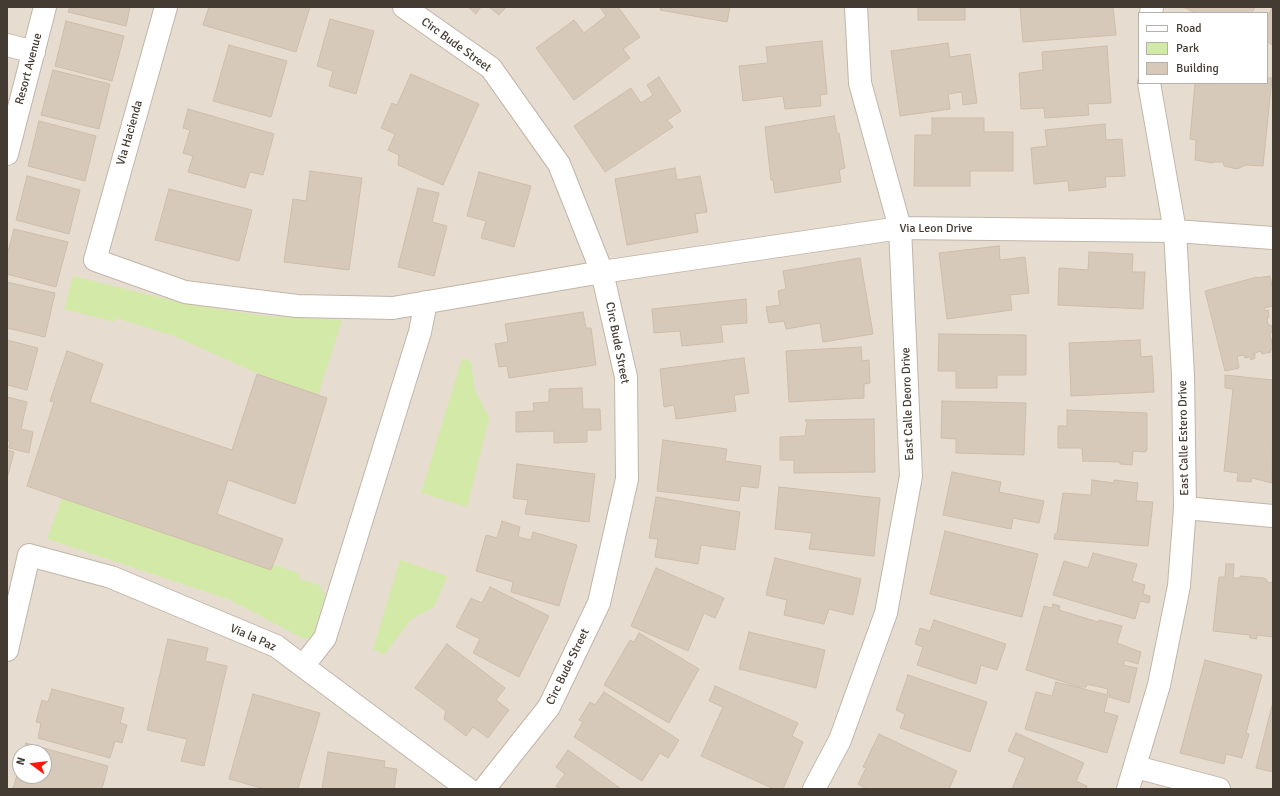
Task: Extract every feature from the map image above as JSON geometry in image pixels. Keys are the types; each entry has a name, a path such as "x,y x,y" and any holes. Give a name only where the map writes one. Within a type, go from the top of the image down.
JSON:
{"street":[{"name":"Resort Avenue","path":"7,154 45,7"},
{"name":"Via Hacienda","path":"95,260 166,7"},
{"name":"Circ Bude Street","path":"404,7 491,68 559,164 602,272 626,377 627,479 599,603 549,706 484,789"},
{"name":"East Calle Deoro Drive","path":"814,789 840,740 886,613 910,476 900,228 860,83 856,7"},
{"path":"7,46 34,52"},
{"name":"East Calle Estero Drive","path":"1128,789 1136,767 1159,685 1179,586 1185,508 1183,375 1175,231 1149,84"},
{"name":"Via Leon Drive","path":"95,260 185,292 297,306 393,308 602,272 900,228 1175,231 1273,238"},
{"path":"303,666 325,638 420,332 426,302"},
{"path":"1185,508 1273,516"},
{"name":"Via la Paz","path":"7,650 29,555 111,577 276,646 468,789"},
{"path":"1136,767 1219,789"}],"shaded area":[{"path":"7,7 1273,7 1273,789 7,789"}],"green space":[{"path":"73,276 186,304 264,316 342,320 318,395 254,372 174,336 116,318 114,322 64,309"},
{"path":"462,358 471,362 475,391 489,418 467,507 421,493"},
{"path":"62,498 271,570 273,564 300,574 299,579 319,585 325,595 313,636 304,639 230,600 47,539"},
{"path":"400,560 447,576 434,607 411,619 384,655 373,649"}],"building":[{"path":"70,7 130,7 126,26 68,12"},
{"path":"209,7 310,7 296,52 203,25"},
{"path":"468,7 481,7 476,14"},
{"path":"489,7 506,7 499,15"},
{"path":"600,7 618,7 640,37 623,49 630,58 574,100 536,48 574,20 584,33 606,16"},
{"path":"661,7 730,7 727,22 660,10"},
{"path":"918,7 965,7 965,20 918,20"},
{"path":"1020,7 1113,7 1116,35 1023,42"},
{"path":"1183,7 1255,7 1252,12 1194,12"},
{"path":"1273,7 1273,45 1268,42 1268,16"},
{"path":"330,19 374,31 356,94 329,86 333,71 317,66"},
{"path":"66,21 124,36 112,81 55,66"},
{"path":"822,41 827,94 820,95 821,106 785,109 783,96 743,101 739,66 768,63 766,47"},
{"path":"948,43 950,57 970,54 977,103 963,105 962,92 948,94 950,109 900,116 891,51"},
{"path":"229,45 287,61 271,117 213,101"},
{"path":"1107,46 1111,103 1088,104 1089,115 1045,118 1044,108 1021,109 1019,73 1043,70 1042,52"},
{"path":"53,70 110,84 99,129 41,115"},
{"path":"411,74 479,104 443,185 398,165 399,155 388,150 395,134 381,128 392,103 397,105"},
{"path":"659,77 681,111 667,120 673,127 605,172 574,126 631,88 641,103 653,95 647,85"},
{"path":"1268,78 1272,78 1263,166 1246,165 1237,169 1224,166 1223,162 1213,163 1195,160 1196,140 1190,139 1195,84 1268,84"},
{"path":"188,109 274,134 263,175 250,172 245,188 188,172 193,156 183,153 190,130 183,128"},
{"path":"834,116 837,133 839,133 845,168 839,170 841,182 775,193 773,180 771,180 765,127"},
{"path":"932,118 984,118 984,132 1013,132 1013,171 970,171 970,186 914,186 915,135 932,135"},
{"path":"39,121 96,136 85,181 28,166"},
{"path":"1105,124 1106,140 1122,139 1125,176 1105,177 1106,187 1069,191 1068,181 1034,184 1031,148 1047,146 1045,130"},
{"path":"675,168 677,180 700,176 707,212 695,214 698,232 627,245 615,179"},
{"path":"310,171 362,178 349,270 284,262 293,199 306,201"},
{"path":"479,172 531,186 514,247 481,238 486,221 467,216"},
{"path":"27,176 80,190 69,234 16,220"},
{"path":"418,188 439,193 432,222 447,226 434,276 398,267"},
{"path":"169,189 252,210 239,261 155,240"},
{"path":"14,229 68,242 56,287 7,274 7,256"},
{"path":"999,246 1000,260 1025,257 1029,293 1010,295 1012,310 947,319 939,253"},
{"path":"1089,252 1133,254 1132,272 1145,272 1143,309 1058,305 1059,268 1088,270"},
{"path":"860,258 873,334 823,342 820,323 786,329 784,321 769,323 766,307 780,305 778,291 786,289 783,271"},
{"path":"1270,276 1273,290 1273,306 1264,308 1265,311 1268,310 1268,325 1271,325 1273,331 1270,334 1273,349 1270,350 1271,352 1262,354 1261,351 1252,354 1255,354 1255,358 1251,360 1250,357 1245,358 1244,355 1237,356 1239,368 1225,371 1205,291 1257,277"},
{"path":"7,282 55,293 45,337 7,328"},
{"path":"746,299 747,323 721,325 723,342 682,346 680,331 654,333 652,309"},
{"path":"583,312 586,328 591,328 596,365 509,378 507,366 499,367 495,344 508,342 505,324"},
{"path":"939,334 1026,335 1026,375 997,375 997,388 956,388 956,371 938,371"},
{"path":"7,340 38,348 27,390 7,385"},
{"path":"1140,340 1141,357 1152,356 1154,392 1071,396 1069,343"},
{"path":"861,347 862,361 869,360 870,383 864,384 864,398 789,402 786,351"},
{"path":"67,351 103,364 90,402 232,450 257,374 327,398 295,504 228,480 217,514 283,539 271,570 27,486 54,402 50,401"},
{"path":"744,358 749,393 734,395 736,411 676,419 674,405 664,407 660,369"},
{"path":"1225,375 1273,380 1272,483 1252,478 1251,482 1237,481 1238,473 1224,471 1233,389 1225,388"},
{"path":"582,388 583,409 600,409 601,430 587,430 587,442 554,443 554,431 516,432 516,412 534,411 533,403 549,402 549,389"},
{"path":"7,397 27,402 21,429 33,432 29,453 9,448 10,441 7,441"},
{"path":"942,401 1026,403 1024,455 956,453 956,439 941,438"},
{"path":"1067,410 1147,413 1147,450 1145,452 1133,451 1132,465 1120,464 1120,462 1083,462 1082,448 1058,448 1058,426 1067,426"},
{"path":"874,419 875,472 794,473 794,460 780,460 780,437 805,436 807,423 805,420"},
{"path":"663,440 727,449 725,461 761,466 758,488 741,486 739,501 657,491"},
{"path":"7,450 14,452 7,479"},
{"path":"517,464 595,474 589,522 525,514 528,500 513,498"},
{"path":"952,472 1001,482 999,492 1044,501 1039,523 1013,518 1011,529 943,515"},
{"path":"1092,480 1114,483 1114,480 1138,483 1136,501 1153,502 1148,546 1054,539 1055,534 1057,533 1063,493 1091,495"},
{"path":"779,487 880,498 874,556 809,549 812,533 775,529"},
{"path":"656,497 740,512 735,550 701,545 698,564 655,557 658,539 649,538"},
{"path":"502,521 520,527 518,537 531,540 533,532 577,545 559,606 511,592 513,582 476,571 486,535 497,538"},
{"path":"945,531 1038,554 1022,617 930,594"},
{"path":"1093,553 1137,564 1132,581 1145,585 1143,594 1150,596 1149,603 1140,601 1135,619 1053,595 1064,561 1088,568"},
{"path":"775,558 861,579 853,615 829,609 824,624 784,615 787,600 766,595"},
{"path":"1226,564 1234,564 1233,578 1240,578 1240,576 1264,578 1267,582 1273,583 1273,637 1257,635 1257,639 1250,638 1250,635 1213,631 1219,577 1225,577"},
{"path":"656,568 724,598 715,618 704,613 688,651 631,626"},
{"path":"490,587 549,616 519,677 473,653 480,639 456,627 471,598 482,603"},
{"path":"1053,604 1060,606 1059,610 1098,622 1099,620 1122,626 1117,643 1141,652 1138,664 1125,660 1123,665 1137,668 1129,703 1109,697 1110,694 1107,693 1108,689 1087,684 1086,687 1080,687 1026,670 1044,606 1052,608"},
{"path":"934,620 1006,644 997,670 981,665 976,684 917,665 923,647 915,644 920,628 930,631"},
{"path":"749,632 825,650 816,688 739,669"},
{"path":"639,633 699,669 669,723 604,685 630,640 634,642"},
{"path":"168,639 208,648 205,661 227,666 204,766 181,761 187,739 147,730"},
{"path":"447,644 505,688 496,700 509,710 488,738 473,727 466,736 444,719 446,711 415,688"},
{"path":"1205,660 1262,675 1246,733 1249,734 1242,758 1226,754 1224,764 1180,753"},
{"path":"908,675 987,702 970,752 900,728 905,714 896,710"},
{"path":"1056,682 1108,695 1104,712 1118,716 1107,753 1025,729 1036,692 1052,696"},
{"path":"715,686 798,723 792,736 803,742 783,789 774,789 701,756 723,707 709,701"},
{"path":"52,689 124,708 120,723 127,725 122,743 115,741 110,758 38,738 41,723 36,722 42,700 48,702"},
{"path":"604,692 679,740 668,758 660,753 642,781 574,737 583,722 579,720 590,702 595,705"},
{"path":"253,694 320,713 298,789 265,789 229,779"},
{"path":"1273,702 1273,772 1256,768"},
{"path":"1016,733 1084,763 1076,781 1087,786 1086,789 1012,789 1025,758 1008,751"},
{"path":"879,734 957,771 949,789 867,789 858,784 866,768 863,767"},
{"path":"52,750 108,766 102,789 13,789 14,784 52,784"},
{"path":"568,750 621,789 559,789 556,786 565,774 556,767"},
{"path":"328,752 385,761 384,767 397,769 394,789 322,789"}]}
